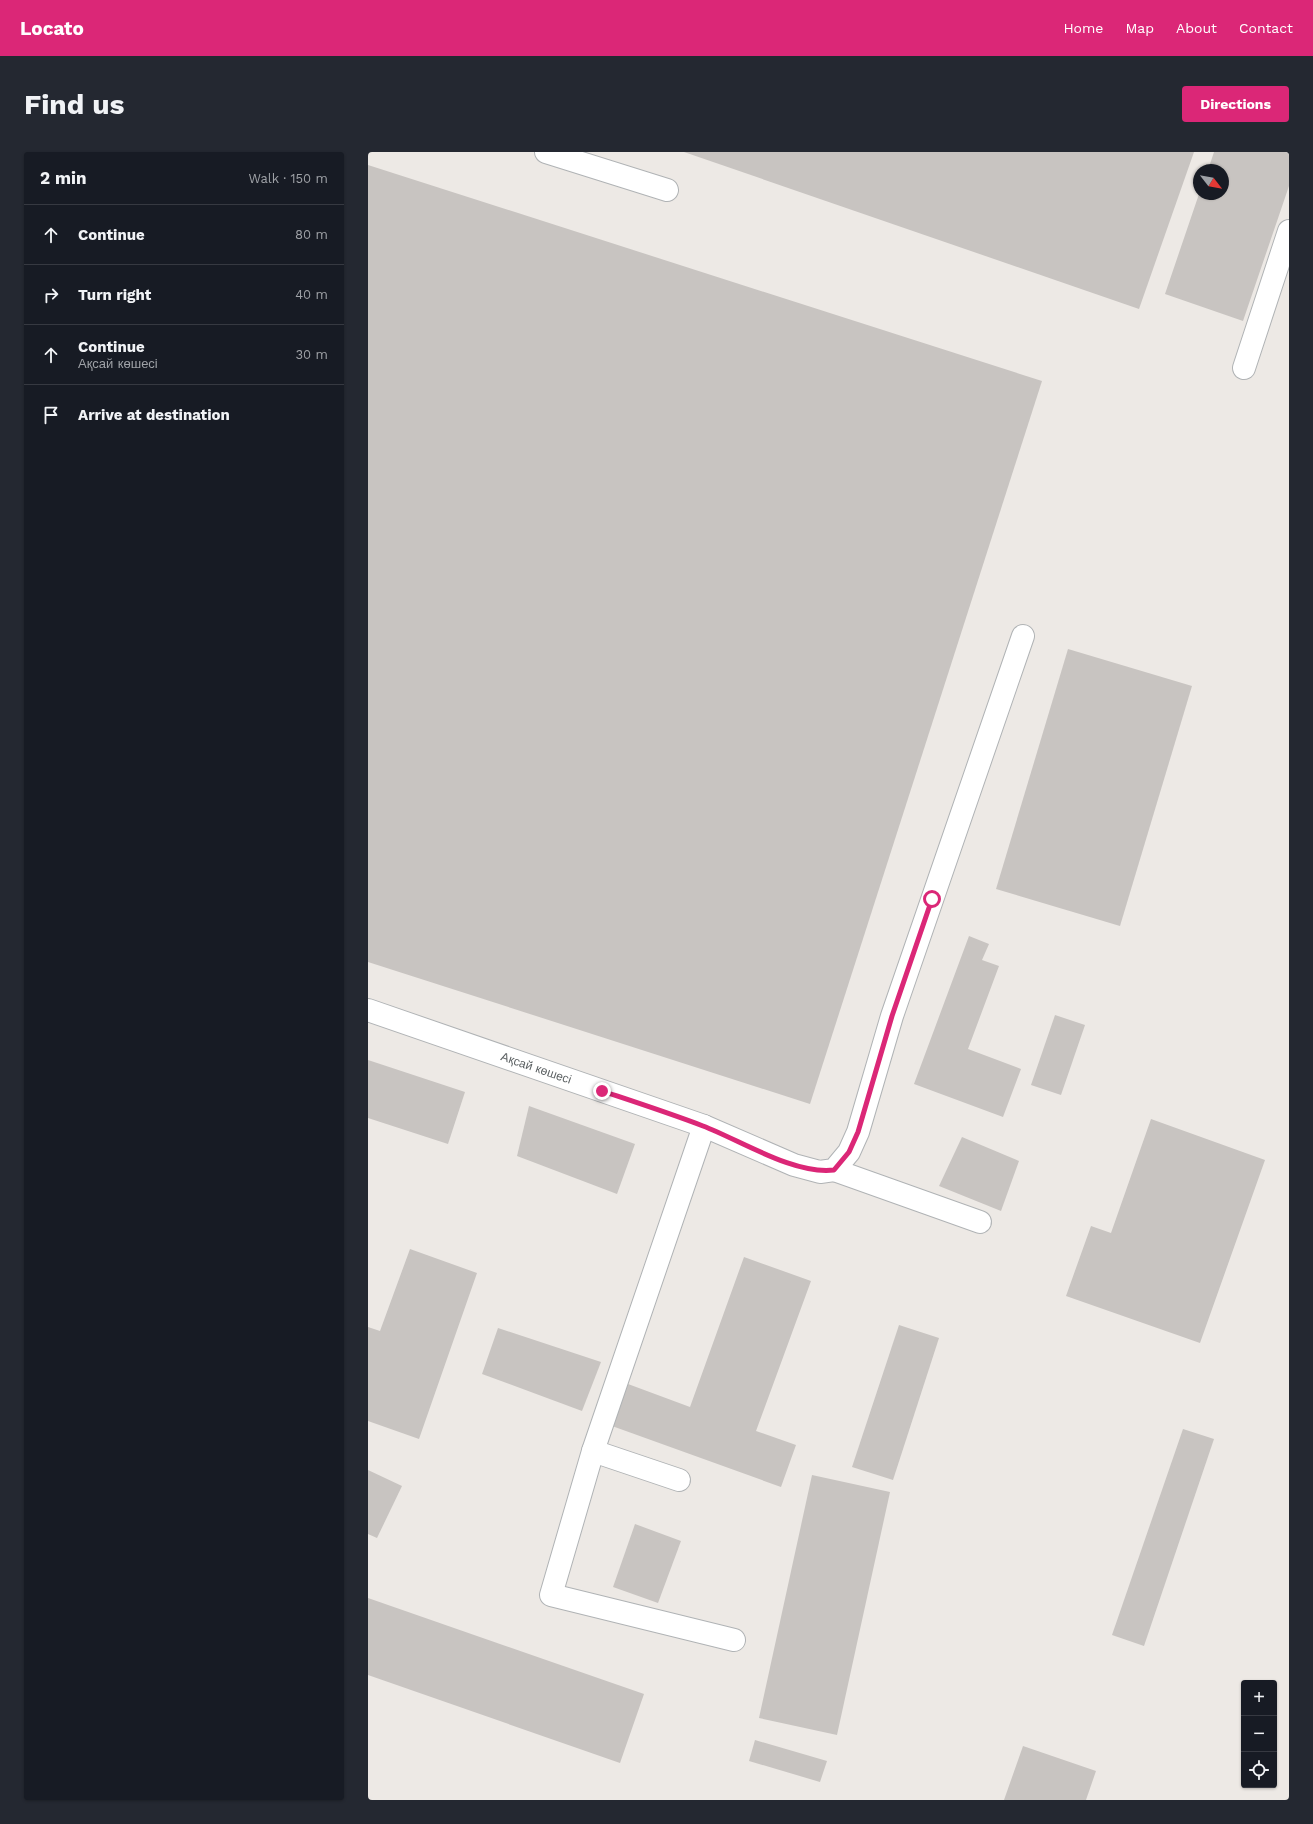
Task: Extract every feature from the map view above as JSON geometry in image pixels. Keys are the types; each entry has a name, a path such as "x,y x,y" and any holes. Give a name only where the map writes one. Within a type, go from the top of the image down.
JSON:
{"lane":[{"path":"546,152 667,190"},
{"path":"1244,368 1289,231"},
{"path":"980,1222 834,1170 849,1152 858,1132 892,1016 1023,636"},
{"name":"Ақсай көшесі","path":"368,1010 704,1126 794,1165 820,1172 834,1170"},
{"path":"704,1126 593,1451 551,1595 734,1640"},
{"path":"593,1451 679,1480"}],"building":[{"path":"684,152 1194,152 1139,309"},
{"path":"1214,152 1289,152 1289,186 1243,321 1165,294 1197,200 1229,200 1229,164 1210,164"},
{"path":"368,165 1042,381 810,1104 368,962"},
{"path":"1068,649 1192,686 1120,926 996,889"},
{"path":"969,936 989,944 982,960 999,966 968,1049 1021,1069 1003,1117 914,1084"},
{"path":"1055,1015 1085,1025 1061,1095 1031,1085"},
{"path":"368,1060 465,1092 448,1144 368,1118"},
{"path":"529,1106 635,1144 617,1194 517,1156"},
{"path":"1151,1119 1265,1160 1200,1343 1066,1296 1091,1226 1111,1233"},
{"path":"962,1137 1019,1161 1001,1211 939,1186"},
{"path":"410,1249 477,1273 419,1439 368,1421 368,1327 380,1331"},
{"path":"744,1257 811,1281 756,1431 796,1445 781,1487 612,1426 628,1384 690,1407"},
{"path":"899,1325 939,1338 893,1480 852,1467"},
{"path":"498,1328 601,1362 582,1411 482,1374"},
{"path":"1183,1429 1214,1439 1144,1646 1112,1635"},
{"path":"368,1470 402,1486 377,1538 368,1534"},
{"path":"812,1475 890,1492 837,1735 759,1718"},
{"path":"635,1524 681,1541 658,1603 613,1587"},
{"path":"368,1598 644,1694 620,1763 368,1675"},
{"path":"755,1740 827,1761 820,1782 749,1761"},
{"path":"1023,1746 1096,1771 1086,1800 1004,1800"}],"route":[{"path":"602,1091 704,1126 794,1165 820,1172 834,1170 849,1152 858,1132 892,1016 932,899"}]}
